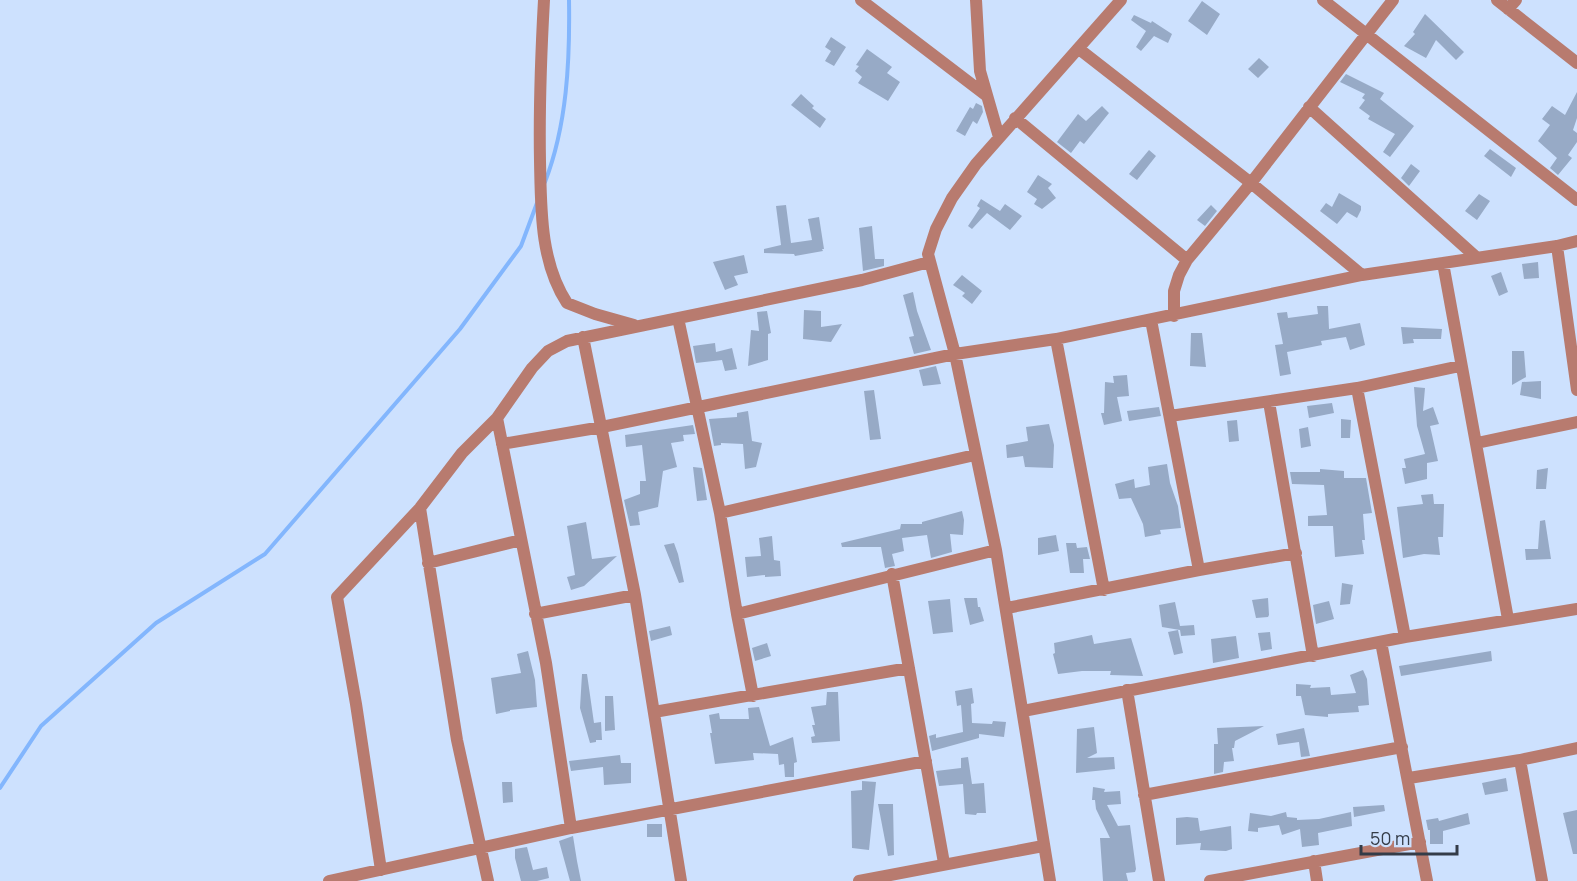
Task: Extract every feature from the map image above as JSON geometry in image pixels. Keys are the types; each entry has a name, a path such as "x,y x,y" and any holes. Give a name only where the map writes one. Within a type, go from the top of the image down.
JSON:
{"street":[{"path":"544,0 539,86 540,203 544,243 567,303 635,326"},
{"path":"861,0 987,96"},
{"path":"976,0 980,71 999,137"},
{"path":"1050,881 996,550 955,354 929,262 929,246 952,198 975,164 1121,0"},
{"path":"1323,0 1577,200"},
{"path":"1174,316 1174,291 1187,260 1251,183 1393,0"},
{"path":"1497,0 1512,5 1577,63"},
{"path":"1079,49 1251,183 1362,275"},
{"path":"1309,107 1476,257"},
{"path":"1015,118 1187,260"},
{"path":"502,444 602,427 955,354 1056,339 1174,316 1362,275 1557,246 1577,241"},
{"path":"1557,246 1577,390"},
{"path":"381,870 337,597 420,508 462,453 497,418 532,368 548,351 567,341 862,280 929,262"},
{"path":"1443,263 1508,619"},
{"path":"678,318 720,513 736,614 753,696"},
{"path":"1151,320 1200,570"},
{"path":"582,337 635,595 681,881"},
{"path":"1056,339 1104,590"},
{"path":"1170,416 1357,388 1460,366"},
{"path":"1357,388 1405,637"},
{"path":"1269,402 1313,656"},
{"path":"497,418 546,663 571,828"},
{"path":"1477,443 1577,422"},
{"path":"720,513 975,455"},
{"path":"420,508 457,740 488,881"},
{"path":"428,563 521,540"},
{"path":"736,614 996,550"},
{"path":"1007,608 1296,553"},
{"path":"892,574 944,863"},
{"path":"535,614 635,595"},
{"path":"1023,711 1405,637 1577,609"},
{"path":"1381,642 1427,881"},
{"path":"654,712 909,668"},
{"path":"1127,690 1159,881"},
{"path":"1144,795 1402,747"},
{"path":"1409,778 1577,748"},
{"path":"1520,760 1542,881"},
{"path":"329,881 571,828 926,761"},
{"path":"1209,881 1420,842"},
{"path":"859,881 1043,846"},
{"path":"1314,861 1317,881"}],"building":[{"path":"1202,1 1220,14 1207,35 1188,21"},
{"path":"1425,14 1464,52 1456,60 1436,40 1426,58 1404,46 1415,34 1413,32"},
{"path":"1134,15 1151,23 1152,21 1172,34 1168,43 1154,36 1141,51 1136,47 1146,31 1131,20"},
{"path":"831,37 846,47 834,66 825,61 831,51 825,47"},
{"path":"867,49 892,67 887,73 900,82 888,101 858,83 862,77 855,71 859,66 856,65"},
{"path":"1259,58 1269,67 1258,78 1248,69"},
{"path":"1346,74 1384,93 1380,99 1414,126 1390,157 1383,152 1395,134 1368,119 1370,116 1359,108 1365,100 1362,98 1365,94 1340,82"},
{"path":"1577,92 1577,118 1573,130 1577,133 1577,142 1568,155 1572,158 1558,175 1550,168 1557,158 1538,141 1550,125 1542,119 1552,106 1565,115"},
{"path":"801,94 814,106 812,108 826,119 820,128 791,105"},
{"path":"976,103 982,106 983,112 977,124 973,121 965,136 956,131 970,107 973,109"},
{"path":"1102,106 1109,113 1084,144 1080,141 1071,153 1057,142 1078,114 1086,121"},
{"path":"1490,149 1516,168 1511,177 1484,156"},
{"path":"1149,150 1156,156 1137,180 1129,174"},
{"path":"1411,164 1420,171 1409,186 1401,178"},
{"path":"1038,175 1052,184 1048,188 1056,198 1042,209 1034,204 1037,199 1027,192"},
{"path":"1339,193 1361,206 1361,210 1357,218 1347,212 1337,224 1320,211 1326,203 1332,207"},
{"path":"1479,194 1490,201 1477,220 1465,211"},
{"path":"981,199 1000,211 1005,204 1022,216 1010,230 987,213 972,229 968,226 980,208 977,206"},
{"path":"786,205 791,243 812,240 808,219 819,217 823,251 795,256 794,254 764,253 764,249 781,245 776,206"},
{"path":"1211,205 1217,211 1205,226 1197,220"},
{"path":"872,226 875,259 884,259 884,266 863,271 859,228"},
{"path":"744,255 748,273 734,276 738,285 725,290 713,262"},
{"path":"1538,262 1539,278 1524,279 1522,264"},
{"path":"1501,272 1508,292 1499,296 1491,276"},
{"path":"962,275 982,291 972,304 962,296 965,293 953,285"},
{"path":"913,292 917,311 931,350 914,354 909,337 914,336 903,295"},
{"path":"1317,306 1328,306 1329,329 1360,323 1365,345 1350,350 1346,337 1321,341 1322,345 1287,352 1291,374 1280,376 1275,345 1283,344 1277,313 1287,312 1288,318 1318,314"},
{"path":"804,310 821,311 821,327 842,324 831,342 803,339"},
{"path":"767,311 771,333 768,334 768,360 748,366 751,330 759,331 757,312"},
{"path":"1401,327 1442,329 1441,339 1413,339 1414,343 1403,344"},
{"path":"1191,333 1202,333 1206,367 1190,366"},
{"path":"715,343 716,352 732,348 737,369 725,371 722,360 696,363 693,346"},
{"path":"1512,351 1524,351 1526,377 1512,385"},
{"path":"936,366 941,384 923,386 919,370"},
{"path":"1127,375 1129,396 1117,397 1122,421 1104,425 1101,413 1104,413 1105,382 1114,383 1113,376"},
{"path":"1541,381 1541,399 1520,395 1522,382"},
{"path":"1414,387 1425,388 1423,411 1433,407 1439,424 1430,426 1438,461 1427,463 1427,479 1405,484 1402,468 1406,468 1404,459 1425,454 1417,426"},
{"path":"874,390 881,439 870,440 864,391"},
{"path":"1332,403 1334,413 1309,418 1307,406"},
{"path":"1159,407 1161,416 1129,421 1127,411"},
{"path":"748,411 752,441 762,443 756,467 745,469 743,444 721,443 721,445 714,446 709,419 737,417 737,413"},
{"path":"1341,419 1351,420 1350,438 1341,438"},
{"path":"1237,420 1239,441 1229,442 1227,421"},
{"path":"1049,424 1054,445 1053,468 1025,467 1023,456 1007,458 1006,445 1028,441 1026,427"},
{"path":"693,425 695,434 683,435 684,441 671,443 677,467 663,471 658,507 638,512 640,525 630,526 624,500 640,494 640,481 646,481 642,445 626,447 625,435"},
{"path":"1308,427 1311,446 1301,448 1299,429"},
{"path":"1167,464 1181,528 1160,530 1161,534 1145,537 1143,524 1131,498 1119,499 1115,484 1134,479 1135,488 1150,485 1148,467"},
{"path":"693,467 702,468 707,500 697,501"},
{"path":"1548,468 1546,489 1536,489 1537,470"},
{"path":"1320,469 1344,471 1344,478 1366,478 1372,513 1363,514 1364,554 1335,557 1333,526 1308,526 1308,516 1327,515 1324,485 1292,484 1290,472 1320,472"},
{"path":"1433,494 1434,504 1444,504 1443,537 1438,537 1440,555 1424,554 1403,558 1397,507 1423,504 1421,495"},
{"path":"962,511 963,535 950,534 952,552 931,558 927,535 902,538 904,551 892,554 895,566 885,568 881,547 842,547 841,543 900,529 901,524 922,524 922,522"},
{"path":"1545,520 1551,559 1526,560 1525,549 1538,549 1540,521"},
{"path":"586,522 592,559 617,556 584,586 571,590 567,577 575,575 567,526"},
{"path":"1056,535 1059,551 1038,555 1038,538"},
{"path":"772,536 774,560 780,561 781,576 747,577 745,557 761,556 759,538"},
{"path":"674,543 684,582 679,583 664,545"},
{"path":"1066,543 1076,543 1077,548 1087,547 1090,559 1083,559 1084,573 1070,573"},
{"path":"1342,583 1353,585 1350,604 1340,605"},
{"path":"964,598 977,598 984,621 970,625"},
{"path":"1268,598 1268,617 1256,618 1252,600"},
{"path":"950,599 953,632 933,634 928,601"},
{"path":"1329,601 1334,619 1316,624 1313,605"},
{"path":"1175,602 1180,626 1194,625 1195,635 1181,636 1180,630 1162,627 1159,605"},
{"path":"670,626 672,635 651,641 649,631"},
{"path":"1178,630 1183,653 1174,655 1168,632"},
{"path":"1270,632 1272,649 1261,651 1258,633"},
{"path":"1092,635 1094,644 1131,638 1143,676 1110,675 1111,671 1058,674 1053,654 1055,653 1054,643"},
{"path":"1236,636 1239,658 1213,663 1211,639"},
{"path":"767,643 771,656 755,661 752,648"},
{"path":"528,651 535,680 537,707 496,714 491,678 521,673 517,654"},
{"path":"1491,651 1492,661 1401,676 1399,666"},
{"path":"1363,670 1367,679 1369,705 1358,706 1359,712 1328,714 1328,717 1305,715 1301,696 1296,696 1296,684 1311,685 1310,688 1330,687 1331,695 1356,693 1350,675"},
{"path":"582,674 587,674 594,723 601,722 602,740 590,743 580,708"},
{"path":"972,688 974,703 971,704 972,723 1006,722 1004,737 979,734 979,738 932,751 929,736 936,734 936,738 963,732 961,705 957,706 955,691"},
{"path":"827,692 838,692 840,741 812,743 811,737 815,736 812,725 815,725 811,707 826,705"},
{"path":"605,696 613,696 615,730 605,731"},
{"path":"759,707 770,746 793,737 797,762 794,763 794,777 785,777 784,764 779,765 778,754 753,753 754,760 715,764 709,715 719,713 720,719 749,719 748,708"},
{"path":"1264,726 1235,741 1234,748 1232,748 1234,761 1224,762 1223,772 1214,774 1214,744 1218,744 1217,728"},
{"path":"1094,727 1097,753 1087,758 1114,757 1115,769 1076,773 1077,729"},
{"path":"1304,728 1310,756 1301,757 1299,742 1278,745 1276,734"},
{"path":"620,755 621,763 631,763 631,783 604,785 603,767 571,771 569,761"},
{"path":"968,757 972,784 984,783 986,813 965,814 963,784 939,786 936,771 961,768 961,758"},
{"path":"1506,778 1508,791 1485,795 1482,783"},
{"path":"862,781 876,782 869,850 852,848 851,791 862,790"},
{"path":"502,782 512,782 513,802 503,803"},
{"path":"1093,787 1105,789 1104,792 1120,791 1121,804 1107,805 1118,826 1130,825 1136,869 1135,872 1126,873 1128,881 1103,881 1100,838 1110,838 1096,809 1095,800 1092,800"},
{"path":"878,804 893,804 894,855 888,856"},
{"path":"1384,805 1385,811 1354,817 1353,807"},
{"path":"1577,810 1577,854 1573,854 1563,813"},
{"path":"1286,812 1287,817 1297,818 1297,820 1319,819 1351,812 1352,826 1318,833 1319,845 1302,847 1300,829 1282,835 1279,825 1258,828 1258,832 1248,831 1250,813 1271,816"},
{"path":"1468,813 1470,824 1443,831 1443,844 1430,844 1430,830 1428,830 1426,820 1438,818 1439,821"},
{"path":"1176,818 1198,818 1200,831 1231,826 1232,849 1226,851 1200,850 1201,843 1176,845"},
{"path":"647,824 662,824 662,837 647,837"},
{"path":"573,836 581,881 570,881 559,841"},
{"path":"527,847 533,870 547,867 549,878 521,881 515,849"}],"waterway":[{"path":"545,182 563,115 568,69 569,0"},
{"path":"0,788 41,726 156,623 265,554 460,329 521,246 537,203"}]}
